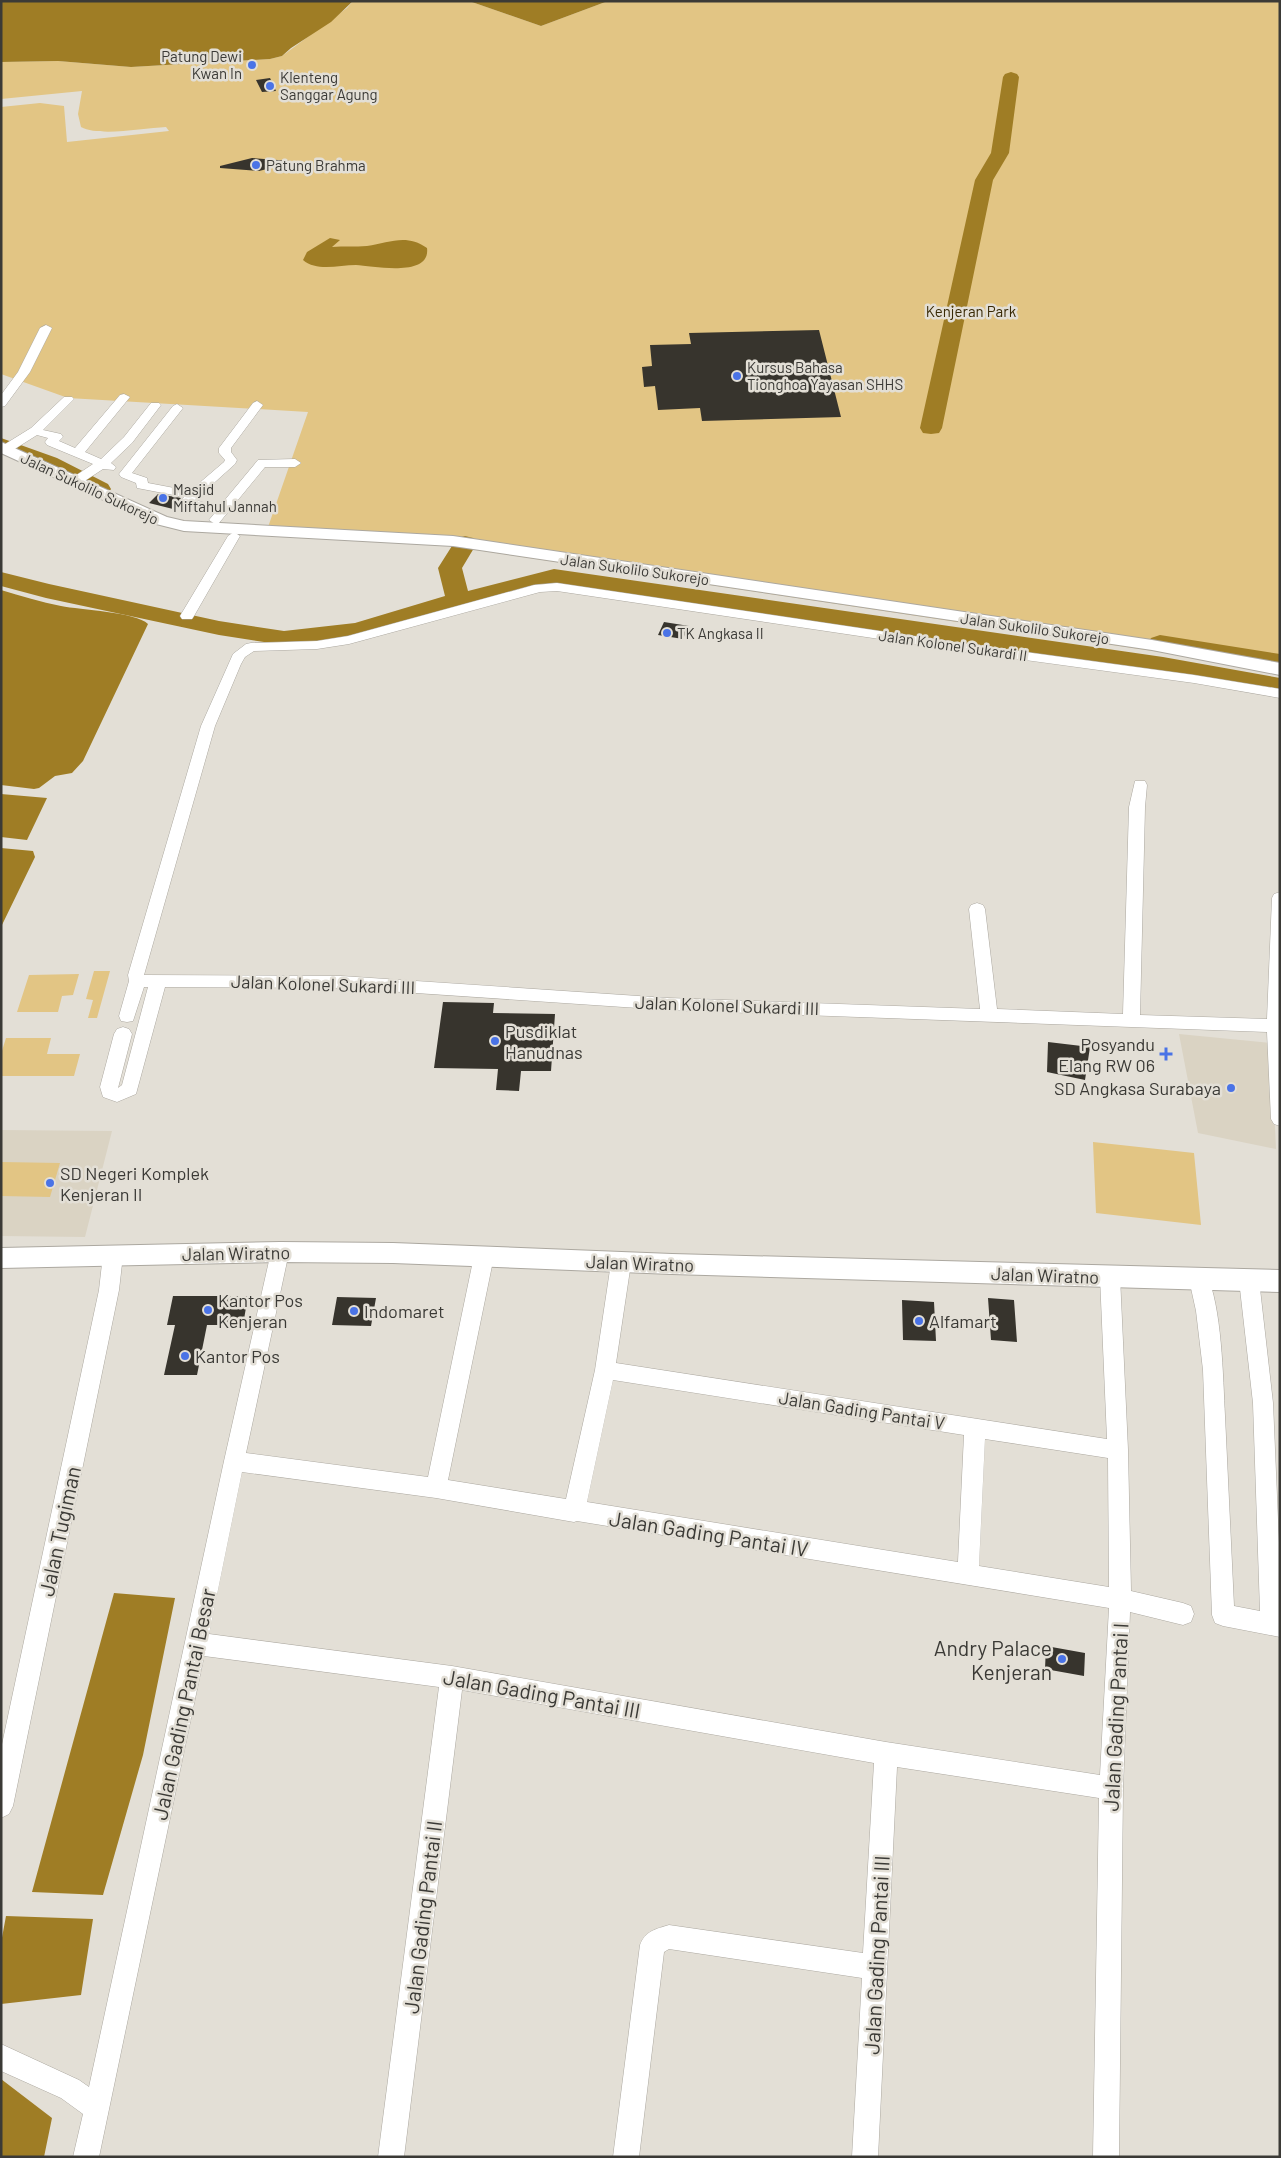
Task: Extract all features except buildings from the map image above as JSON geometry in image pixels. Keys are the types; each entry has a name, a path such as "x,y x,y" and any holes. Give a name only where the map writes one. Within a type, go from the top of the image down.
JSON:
{"main road":[{"name":"Jalan Sukolilo Sukorejo","path":"6,449 80,478 162,522 182,529 214,522 451,546 1007,630 1190,661 1279,691"},
{"name":"Jalan Sukolilo Sukorejo","path":"6,449 42,474 151,528 182,529 234,536 451,546"},
{"name":"Jalan Sukolilo Sukorejo","path":"1007,630 1152,645 1280,669"},
{"name":"Jalan Wiratno","path":"1,1258 280,1252 484,1256 621,1262 1280,1281"}],"street":[{"path":"1,404 24,372 46,328"},
{"path":"78,452 124,397"},
{"path":"6,449 36,430 68,399"},
{"path":"80,478 104,464 128,440 155,405"},
{"path":"257,406 225,448 225,453 232,460 186,502 214,522 262,463 295,463"},
{"path":"125,474 177,408"},
{"path":"36,430 57,437 51,442 78,452 143,482 142,484 193,495"},
{"path":"187,616 234,536"},
{"name":"Jalan Kolonel Sukardi II","path":"127,1016 138,967 148,938 208,726 234,664 251,647 317,644 349,640 540,588 557,587 967,648 1279,691"},
{"path":"1131,1020 1137,807 1140,785"},
{"path":"1280,898 1278,1026 1280,1119"},
{"path":"977,909 989,1015"},
{"name":"Jalan Kolonel Sukardi III","path":"136,981 341,982 668,1004 1278,1026"},
{"path":"123,1034 109,1092 116,1095 121,1095 130,1089 158,981"},
{"name":"Jalan Gading Pantai Besar","path":"86,2157 280,1252"},
{"name":"Jalan Tugiman","path":"1,1806 109,1290 113,1255"},
{"path":"436,1488 484,1256"},
{"path":"574,1512 605,1370 621,1262"},
{"name":"Jalan Gading Pantai I","path":"1106,2157 1111,1788 1120,1599 1118,1450 1110,1277"},
{"path":"1199,1279 1206,1311 1213,1370 1223,1615 1275,1625 1263,1403 1249,1280"},
{"name":"Jalan Gading Pantai V","path":"605,1370 1118,1450"},
{"path":"968,1574 975,1427"},
{"name":"Jalan Gading Pantai IV","path":"234,1461 436,1488 574,1512 1120,1599 1183,1614"},
{"name":"Jalan Gading Pantai III","path":"197,1644 452,1677 886,1754 1111,1788"},
{"name":"Jalan Gading Pantai II","path":"392,2157 452,1677"},
{"name":"Jalan Gading Pantai III","path":"865,2157 886,1754"},
{"path":"626,2157 652,1945 659,1940 669,1937 875,1967"},
{"path":"1,2057 70,2089 98,2108"}],"shaded area":[{"path":"1,1 353,1 331,22 282,56 270,59 131,67 58,61 1,62"},
{"path":"469,1 608,1 541,26"},
{"path":"330,238 340,240 332,247 367,246 397,240 412,241 427,248 426,257 420,263 411,267 399,268 356,265 321,267 309,264 303,260 307,252"},
{"path":"1,590 61,606 132,617 148,624 83,761 72,773 55,776 39,788 34,789 1,785"},
{"path":"1,794 47,798 27,840 1,837"},
{"path":"1,848 33,851 35,857 1,927"},
{"name":"SD Angkasa Surabaya","path":"1179,1034 1271,1043 1276,1149 1198,1133"},
{"name":"SD Negeri Komplek Kenjeran II","path":"1,1130 112,1131 85,1237 1,1236"},
{"path":"114,1593 175,1598 143,1755 103,1895 32,1892"},
{"path":"6,1916 93,1919 81,1995 1,2004 1,1943"},
{"path":"1,2079 52,2118 44,2157 1,2157"}],"green space":[{"name":"Kenjeran Park","path":"353,1 469,1 541,26 608,1 1280,1 1280,670 382,536 267,530 308,412 68,398 1,374 1,107 40,103 64,106 67,142 169,131 166,127 110,132 89,130 81,127 78,114 82,91 1,99 1,62 58,61 131,67 270,59 282,56 347,8"},
{"path":"94,971 110,971 97,1018 88,1018 93,1000 86,999"},
{"path":"79,974 73,995 62,996 58,1012 17,1012 29,975"},
{"path":"6,1038 51,1038 47,1054 80,1054 74,1076 1,1076 1,1054"},
{"path":"1093,1142 1194,1153 1201,1225 1096,1213"},
{"path":"1,1162 60,1163 50,1197 1,1196"}],"waterway":[{"path":"931,428 984,180 1000,153 1011,77"},
{"path":"1,444 49,463 100,489"},
{"path":"458,600 450,568 465,543"},
{"path":"1,579 46,591 219,628 284,638 357,630 443,604 554,576 1163,665 1280,686"},
{"path":"1160,643 1280,662"}],"place":[{"name":"Patung Dewi Kwan In","path":"252,65"},
{"name":"Klenteng Sanggar Agung","path":"270,86"},
{"name":"Patung Brahma","path":"256,165"},
{"name":"Kursus Bahasa Tionghoa Yayasan SHHS","path":"737,376"},
{"name":"Masjid Miftahul Jannah","path":"163,498"},
{"name":"TK Angkasa II","path":"667,633"},
{"name":"Pusdiklat Hanudnas","path":"495,1041"},
{"name":"Posyandu Elang RW 06","path":"1166,1054"},
{"name":"SD Angkasa Surabaya","path":"1231,1088"},
{"name":"SD Negeri Komplek Kenjeran II","path":"50,1183"},
{"name":"Kantor Pos Kenjeran","path":"208,1310"},
{"name":"Indomaret","path":"354,1311"},
{"name":"Alfamart","path":"919,1321"},
{"name":"Kantor Pos","path":"185,1356"},
{"name":"Andry Palace Kenjeran","path":"1062,1659"}]}
